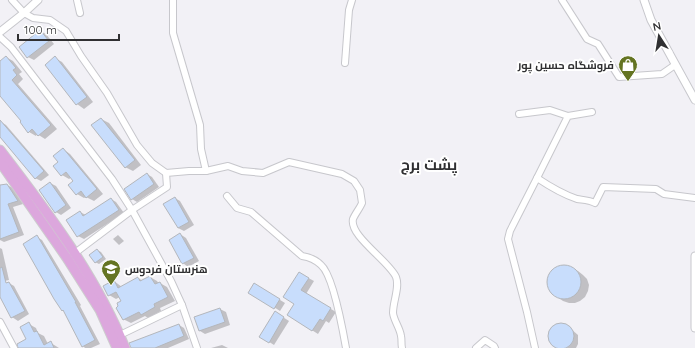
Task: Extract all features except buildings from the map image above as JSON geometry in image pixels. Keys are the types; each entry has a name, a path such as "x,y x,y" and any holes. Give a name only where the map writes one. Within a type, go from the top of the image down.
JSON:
{"main road":[{"path":"0,150 75,253 107,307 125,348"},
{"path":"0,162 67,258 100,310 117,348"}],"street":[{"path":"12,0 24,13 33,18 50,20 66,31 81,56 107,93 137,145 152,163 166,173 206,171 228,166 251,173 263,173 289,162 342,174 354,180 360,190 362,203 353,218 353,226 374,253 391,268 396,278 397,290 393,303 393,316 401,335 402,348"},
{"path":"0,32 38,0"},
{"path":"77,0 80,13"},
{"path":"173,0 173,33 200,125 201,149 206,171"},
{"path":"346,63 349,10 352,0"},
{"path":"562,0 587,39 598,44 619,77 662,74 675,65"},
{"path":"644,0 651,20 695,100"},
{"path":"0,37 11,47 69,122 112,179 132,210 171,281 182,305 197,348"},
{"path":"519,114 550,110 568,116 592,112"},
{"path":"535,348 508,239 510,231 568,116"},
{"path":"75,253 132,210 167,187 166,173"},
{"path":"537,178 551,187 578,199 588,200 595,203 603,187 656,189 664,194 695,198"},
{"path":"227,196 237,208 251,212 302,256 311,258 322,265 329,277 343,330 346,348"},
{"path":"695,256 695,328"},
{"path":"120,335 182,305"},
{"path":"0,322 14,348"},
{"path":"476,348 485,340 495,348"}],"place":[{"name":"فروشگاه حسین پور","path":"628,82"},
{"name":"هنرستان فردوس","path":"111,286"}],"district":[{"name":"پشت برج","path":"429,164"}]}
